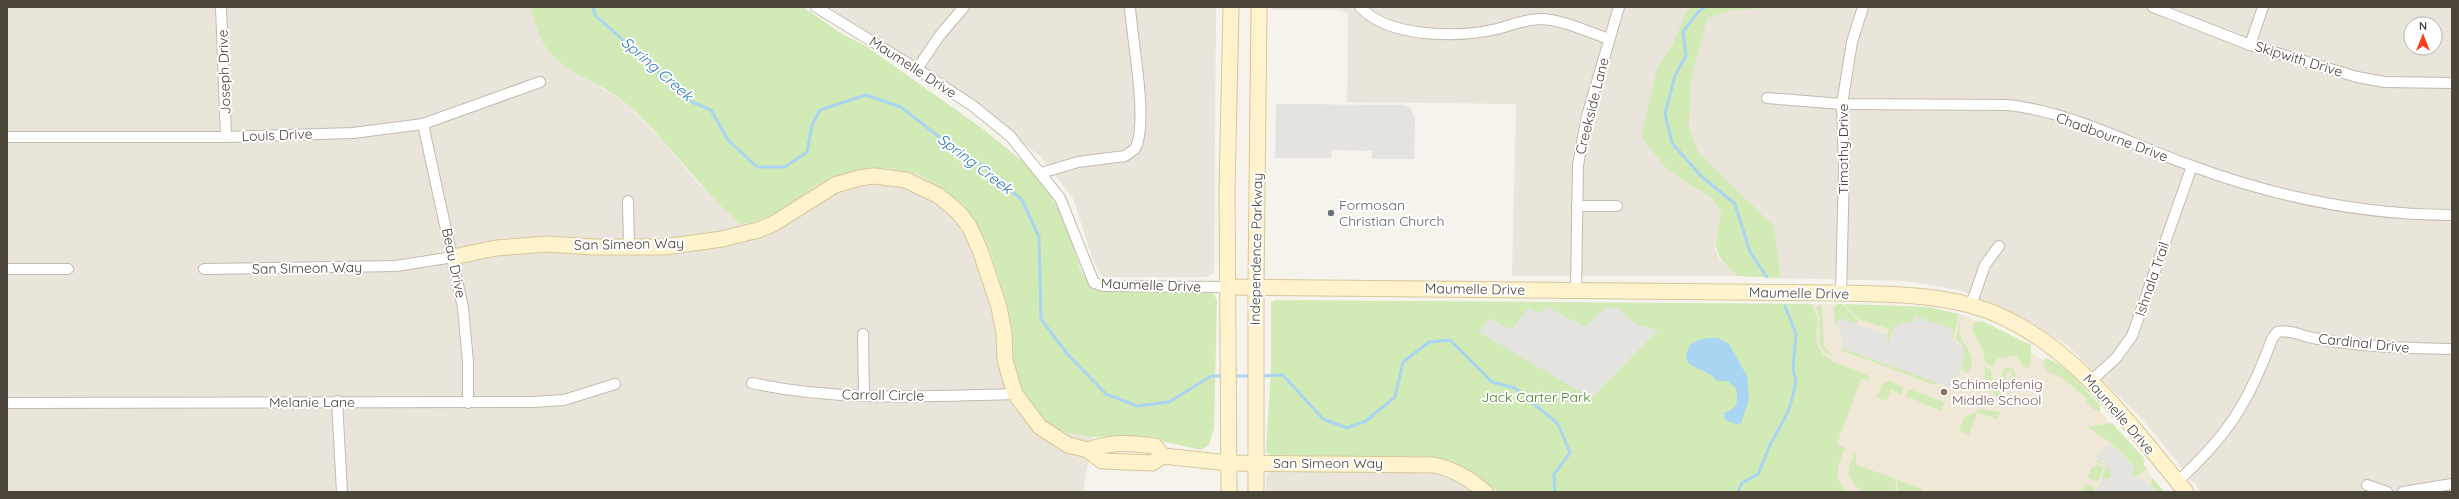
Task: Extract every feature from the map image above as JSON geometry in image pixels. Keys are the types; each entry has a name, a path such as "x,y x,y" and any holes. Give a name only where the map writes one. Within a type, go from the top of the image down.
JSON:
{"street":[{"name":"Joseph Drive","path":"221,7 226,137"},
{"name":"Maumelle Drive","path":"816,7 916,69 997,125 1022,149 1060,198 1094,283 1104,286 1841,293 1921,296 1971,305 2023,328 2092,380 2182,487"},
{"path":"916,69 940,34 964,7"},
{"path":"1041,173 1078,162 1125,156 1135,149 1140,133 1138,78 1130,7"},
{"name":"Independence Parkway","path":"1229,492 1228,287 1230,7"},
{"name":"Independence Parkway","path":"1256,492 1255,355 1259,7"},
{"path":"1360,7 1366,14 1386,23 1425,33 1467,33 1497,29 1516,22 1542,19 1609,38"},
{"name":"Creekside Lane","path":"1576,290 1578,165 1582,138 1619,7"},
{"name":"Timothy Drive","path":"1841,293 1844,170 1842,104 1852,42 1863,7"},
{"name":"Skipwith Drive","path":"2153,7 2250,45 2371,80 2385,82 2452,83"},
{"path":"2250,45 2263,7"},
{"name":"Louis Drive","path":"7,137 226,137 353,133 423,124 540,82"},
{"name":"Chadbourne Drive","path":"1767,98 1842,104 2008,104 2028,107 2063,118 2192,166 2254,187 2311,201 2363,210 2452,214"},
{"name":"Beau Drive","path":"423,124 454,257 463,308 468,362 468,403"},
{"name":"Ishnala Trail","path":"2092,380 2116,358 2132,336 2192,166"},
{"name":"San Simeon Way","path":"204,269 382,266 454,257 496,248 547,244 664,247 758,230 782,218 824,190 860,178 889,177 911,182 939,196 958,212 969,226 980,250 999,307 1004,333 1005,360 1016,394 1040,427 1068,445 1088,450 1107,443 1131,443 1155,446 1163,456 1229,463 1434,464 1462,474 1485,492"},
{"path":"628,201 629,247"},
{"path":"1577,206 1617,206"},
{"path":"1971,305 1985,265 1999,246"},
{"path":"7,269 68,269"},
{"name":"Cardinal Drive","path":"2182,487 2204,457 2231,426 2247,399 2272,339 2277,332 2286,332 2326,340 2363,345 2452,349"},
{"path":"863,334 864,395"},
{"name":"Carroll Circle","path":"752,383 794,391 864,395 1016,394"},
{"name":"Melanie Lane","path":"7,403 337,401 468,403 564,400 615,384"},
{"path":"337,401 342,492"},
{"path":"2403,492 2452,484"},
{"path":"2367,485 2387,492"}],"shaded area":[{"path":"7,7 530,7 547,49 573,71 626,103 663,141 696,181 742,225 772,216 822,182 861,170 890,168 920,175 957,200 988,245 1008,306 1014,369 1062,432 1093,437 1083,492 7,492"},
{"path":"829,7 1216,7 1214,273 1206,277 1103,277 1094,263 1073,198 1039,155"},
{"path":"1272,7 1688,7 1675,39 1657,69 1691,186 1710,196 1721,212 1715,249 1720,260 1737,276 1512,276 1516,104 1347,102 1348,13 1339,10 1272,10"},
{"path":"1776,7 2452,7 2452,492 2201,492 2144,421 2067,345 2008,310 1959,290 1905,281 1781,278 1774,226 1699,153 1689,128 1691,79 1708,18 1731,11"},
{"path":"1276,104 1404,105 1411,108 1415,119 1414,159 1372,159 1372,151 1332,150 1331,158 1275,158"},
{"name":"Schimelpfenig Middle School","path":"1812,304 1928,307 1963,315 1988,327 2053,366 2093,402 2164,492 1767,492 1810,382"},
{"path":"1546,306 1585,327 1605,308 1618,308 1637,325 1658,330 1591,398 1479,332 1489,318 1512,330 1528,308 1541,314"},
{"path":"1915,316 1953,329 1950,337 1964,349 1963,364 1952,388 1842,348 1843,340 1837,324 1840,318 1887,335 1886,342 1889,341 1895,326 1903,322 1913,323"},
{"path":"2110,444 2135,467 2130,473 2158,490 2157,492 2096,492 2102,477 2109,479 2111,476 2110,468 2097,460 2097,453"},
{"path":"1272,469 1431,472 1452,478 1473,492 1266,492 1266,475"}],"green space":[{"path":"530,7 803,7 842,34 866,46 983,129 1031,168 1051,196 1064,220 1082,273 1094,289 1213,293 1217,300 1214,428 1209,445 1201,450 1147,438 1116,436 1093,437 1062,432 1042,418 1027,399 1014,369 1008,306 988,245 957,200 920,175 890,168 861,170 822,182 772,216 742,225 711,196 656,133 627,104 555,58 547,49 542,40"},
{"path":"1688,7 1776,7 1731,11 1708,18 1691,79 1689,128 1699,153 1774,226 1781,278 1737,276 1728,267 1722,260 1716,247 1721,212 1710,196 1691,186 1665,167 1641,137 1657,69 1675,39"},
{"name":"Jack Carter Park","path":"1275,300 1812,304 1817,318 1816,340 1820,351 1832,361 1870,377 1869,381 1861,378 1837,444 1845,448 1840,460 1838,476 1842,487 1847,492 1496,492 1473,472 1453,463 1425,457 1271,455 1266,452 1271,368 1271,302"},
{"path":"1822,304 1824,346 1836,360 1820,347 1819,317 1816,307"},
{"path":"1837,304 1843,304 1858,321 1856,324 1840,318 1837,324 1835,323 1834,309"},
{"path":"1845,304 1928,307 1958,314 1958,317 1953,338 1950,337 1952,330 1909,322 1893,329 1889,341 1886,342 1889,329 1858,319"},
{"path":"1961,316 1959,330 1960,335 1972,359 1971,369 1967,373 1961,369 1964,349 1960,342 1956,339"},
{"path":"1982,321 2031,345 2030,367 2026,368 2016,356 1998,358 1992,366 1985,362 1983,350 1972,330 1974,323"},
{"path":"1842,348 1936,382 1935,385 1841,350"},
{"path":"2046,358 2069,372 2100,405 2100,411 2094,410 2086,401 2087,398 2061,377 2047,371 2043,362"},
{"path":"1985,367 1991,370 1992,381 1986,384"},
{"path":"2008,367 2014,370 2016,374 2014,379 2008,381 2012,374 2010,371 2006,372 2006,380 2002,374 2004,369"},
{"path":"1889,381 1903,387 1901,394 1891,390 1887,401 1877,397 1882,384"},
{"path":"1954,381 1961,384 1959,390 1951,391"},
{"path":"1993,383 2002,391 1999,398 1987,386"},
{"path":"1909,389 1944,402 1941,411 1906,396"},
{"path":"1981,409 2000,412 1997,419 1977,412 1969,435 1959,431 1964,418"},
{"path":"2112,423 2144,458 2144,466 2148,468 2136,476 2130,473 2135,467 2110,442 2088,427"},
{"path":"1855,451 1857,465 1896,479 1895,492 1862,492 1852,481 1849,473 1850,464"},
{"path":"2094,460 2103,462 2108,466 2112,474 2109,479 2102,477 2106,466"},
{"path":"2096,464 2103,467 2098,482 2088,478 2092,466 2095,467"},
{"path":"2153,478 2164,492 2157,492 2158,489 2150,487"},
{"path":"1898,480 1922,489 1921,492 1897,492"},
{"path":"2085,484 2095,488 2094,492 2082,492"}],"water":[{"path":"1709,338 1718,338 1729,344 1747,376 1749,399 1741,423 1736,424 1725,420 1724,413 1735,406 1737,400 1735,387 1727,381 1717,381 1713,376 1695,368 1687,361 1686,356 1689,346 1694,342"}],"waterway":[{"name":"Spring Creek","path":"593,7 595,15 692,102 711,110 728,140 757,167 785,167 807,152 812,125 820,110 866,95 901,107 956,150 982,165 1022,200 1039,237 1041,319 1068,355 1106,394 1137,406 1169,402 1211,376 1224,376"},
{"path":"1705,7 1699,11 1683,32 1686,56 1675,75 1665,114 1672,143 1701,176 1735,204 1750,252 1767,277"},
{"path":"1738,492 1742,483 1758,474 1770,445 1788,412 1792,399 1796,381 1793,369 1796,334 1785,306"},
{"name":"Spring Creek","path":"1261,376 1283,375 1323,419 1347,428 1366,421 1395,397 1403,362 1429,342 1450,340 1492,382 1515,388 1558,424 1570,453 1554,474 1555,492"},
{"name":"Spring Creek","path":"1233,376 1252,376"}],"place":[{"name":"Formosan Christian Church","path":"1331,213"},
{"name":"Schimelpfenig Middle School","path":"1944,392"}]}
